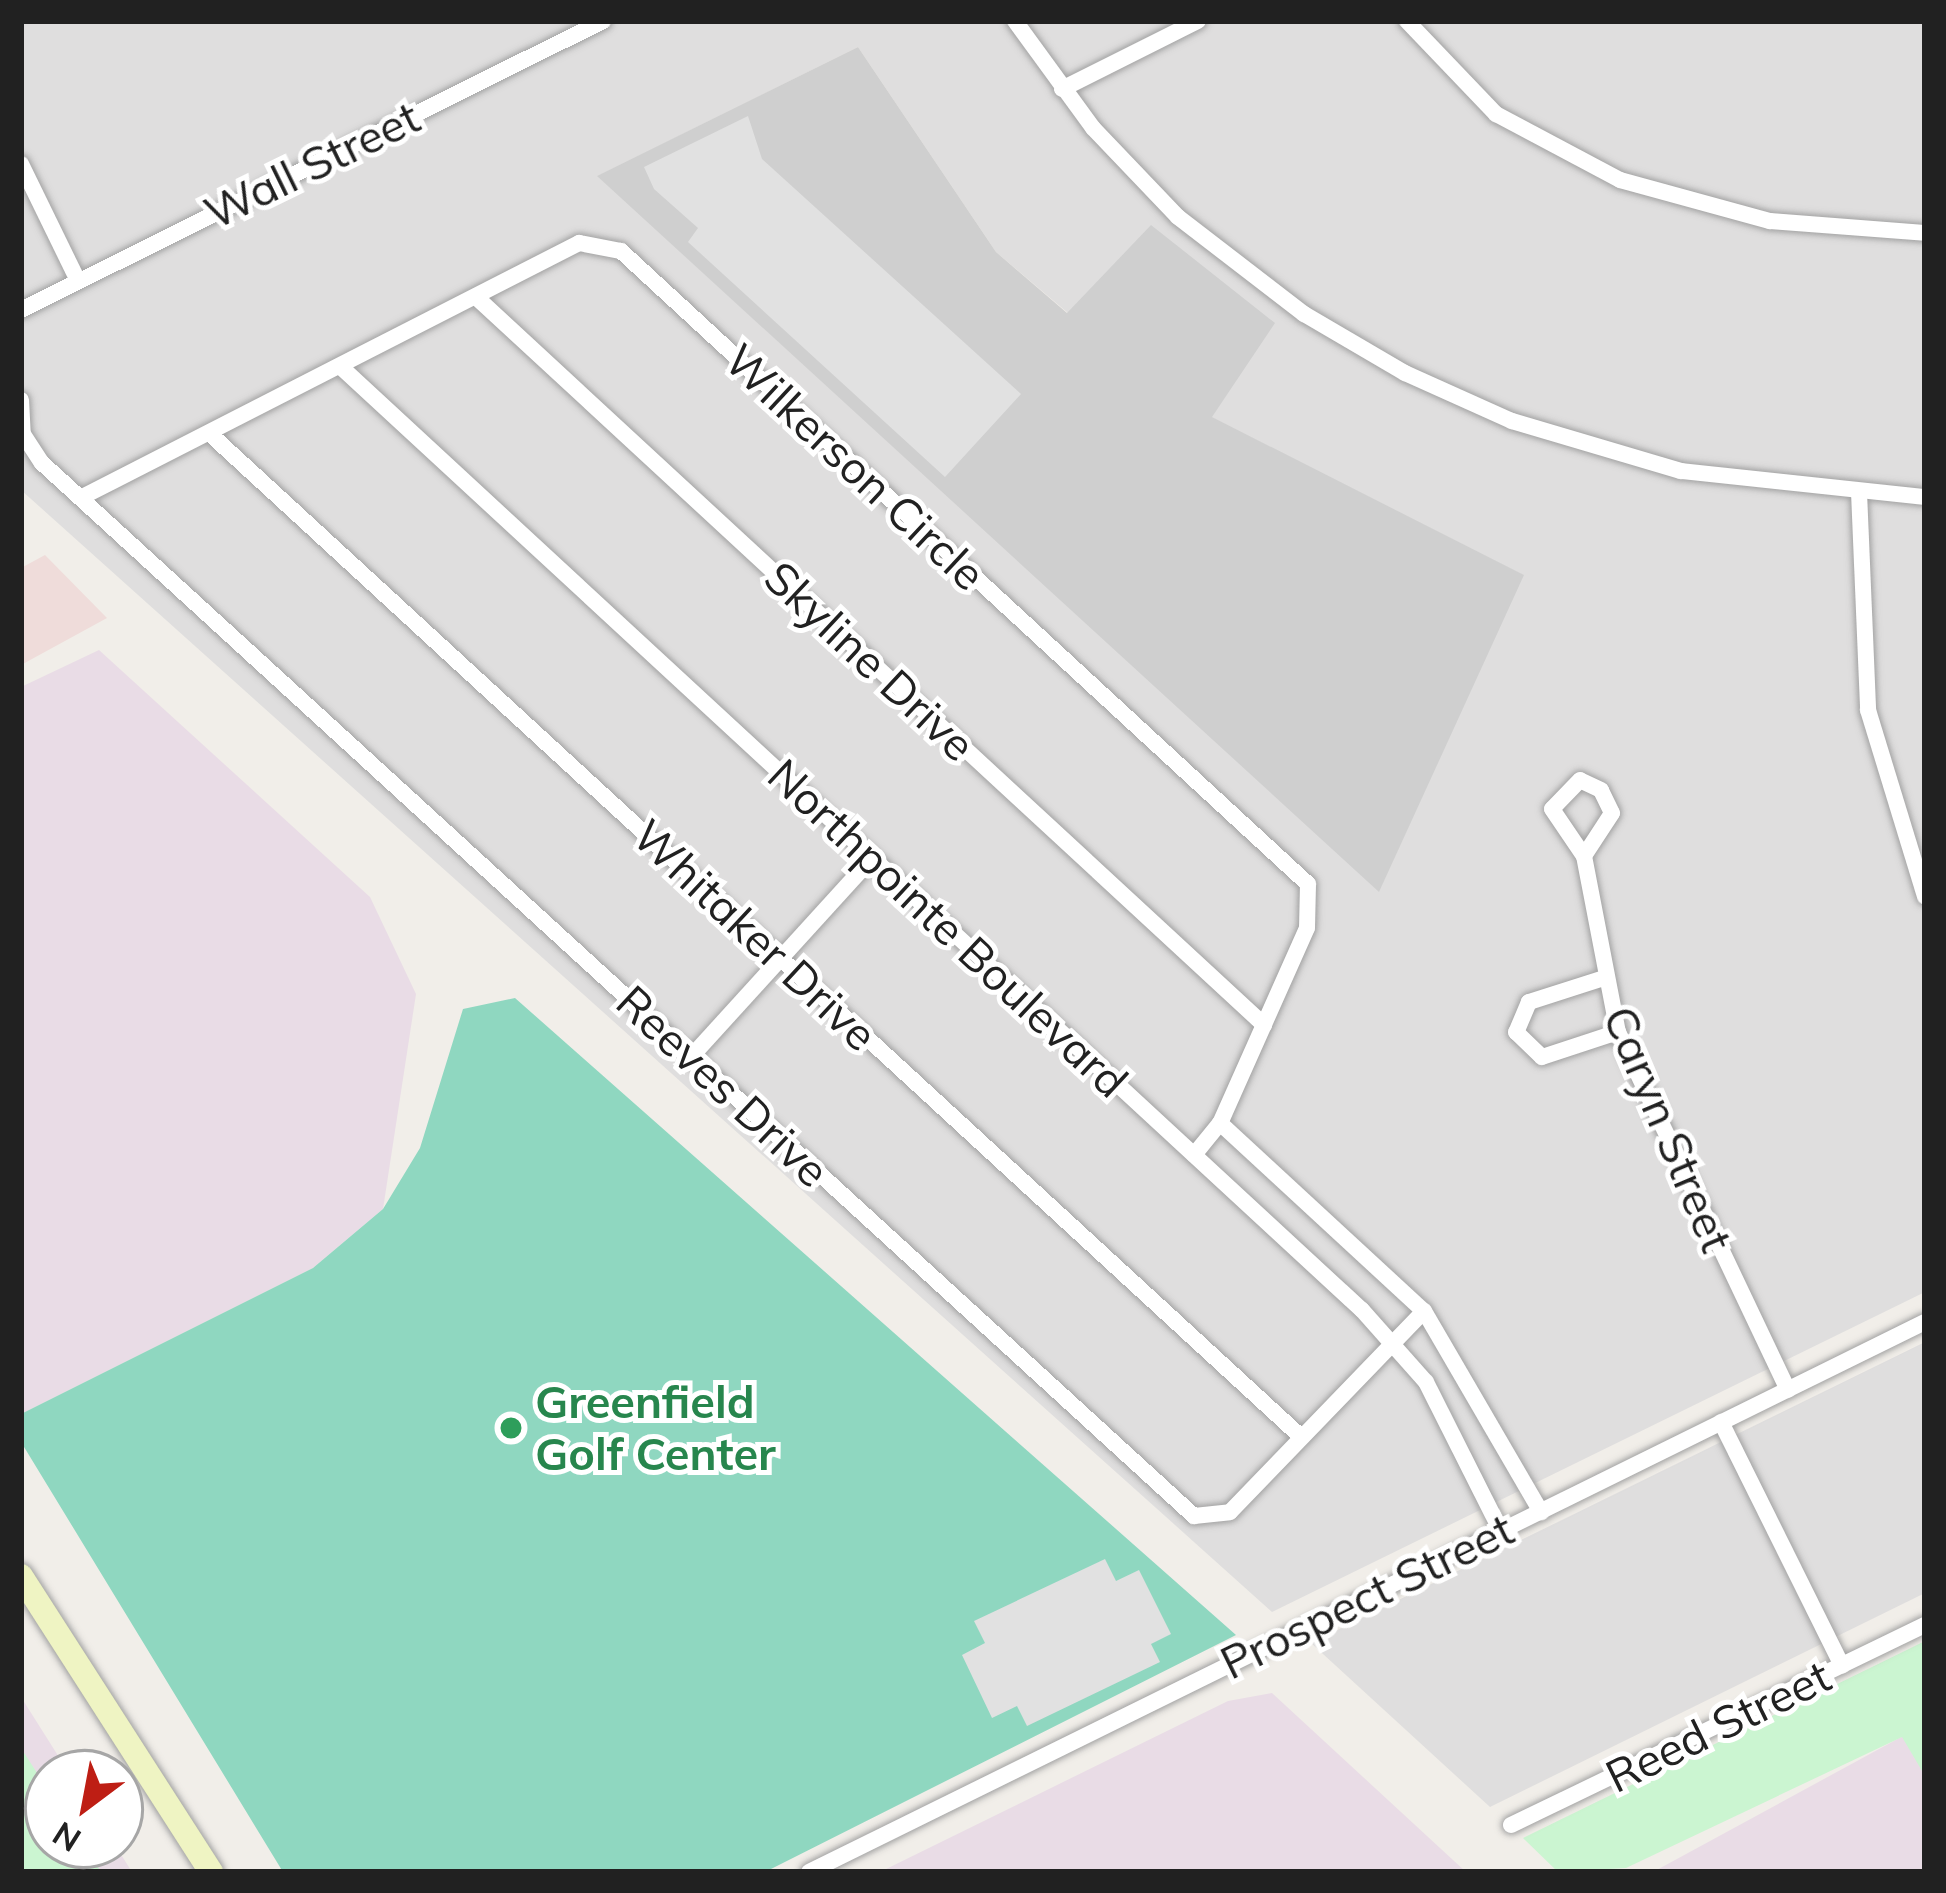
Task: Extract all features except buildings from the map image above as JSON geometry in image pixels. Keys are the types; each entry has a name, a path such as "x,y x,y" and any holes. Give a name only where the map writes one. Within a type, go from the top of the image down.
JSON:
{"main road":[{"path":"23,1582 211,1872"}],"street":[{"name":"Wall Street","path":"21,310 603,21"},
{"path":"1015,21 1062,89 1213,248 1405,373 1631,459 1925,497"},
{"path":"1062,89 1198,21"},
{"path":"1407,21 1496,114 1620,180 1770,221 1925,233"},
{"path":"21,164 78,281"},
{"name":"Wilkerson Circle","path":"86,495 579,243 621,251 1308,884 1307,928 1220,1123 1194,1155"},
{"name":"Skyline Drive","path":"476,297 1264,1025"},
{"name":"Northpointe Boulevard","path":"341,367 1390,1340 1426,1382 1501,1531"},
{"name":"Reeves Drive","path":"21,400 22,432 86,495 1194,1516 1230,1512 1390,1340 1424,1311"},
{"name":"Whitaker Drive","path":"209,433 1300,1436"},
{"path":"1859,492 1868,710 1925,896"},
{"name":"Caryn Street","path":"1584,856 1618,1032 1788,1390"},
{"path":"691,1057 872,858"},
{"path":"1604,978 1529,1002 1516,1032 1542,1057 1618,1032"},
{"path":"1220,1123 1424,1311 1540,1511"},
{"name":"Prospect Street","path":"809,1872 1925,1322"},
{"path":"1721,1422 1842,1666"},
{"name":"Reed Street","path":"1511,1826 1925,1625"}],"shaded area":[{"path":"21,21 1925,21 1925,1292 1272,1612 21,490","holes":["858,47 996,252 1068,313 1152,226 1211,417 1523,575 1379,891 598,176"]},
{"path":"858,47 996,252 1067,313 1151,225 1275,323 1212,417 1524,575 1379,892 597,176"},
{"path":"748,116 762,159 1021,394 945,477 688,242 698,228 654,189 644,167"},
{"path":"45,555 107,618 21,665 21,568"},
{"path":"99,650 370,897 416,994 383,1209 313,1268 21,1414 21,687"},
{"path":"1925,1342 1925,1593 1490,1807 1311,1643"},
{"path":"1105,1559 1116,1581 1139,1570 1171,1634 1151,1644 1160,1662 1027,1726 1017,1706 992,1718 962,1655 985,1643 974,1621"},
{"path":"1272,1693 1466,1872 880,1872 1228,1701"},
{"path":"21,1697 54,1749 24,1749 24,1869 132,1872 21,1872"},
{"path":"1903,1736 1925,1774 1925,1872 1653,1872"}],"green space":[{"name":"Greenfield Golf Center","path":"515,998 1236,1635 765,1872 283,1872 21,1442 21,1414 313,1268 383,1209 420,1148 463,1009"},
{"path":"1925,1641 1925,1776 1902,1737 1626,1868 1558,1872 1523,1838"},
{"path":"21,1748 24,1869 101,1872 21,1872"}],"place":[{"name":"Greenfield Golf Center","path":"511,1428"}]}
